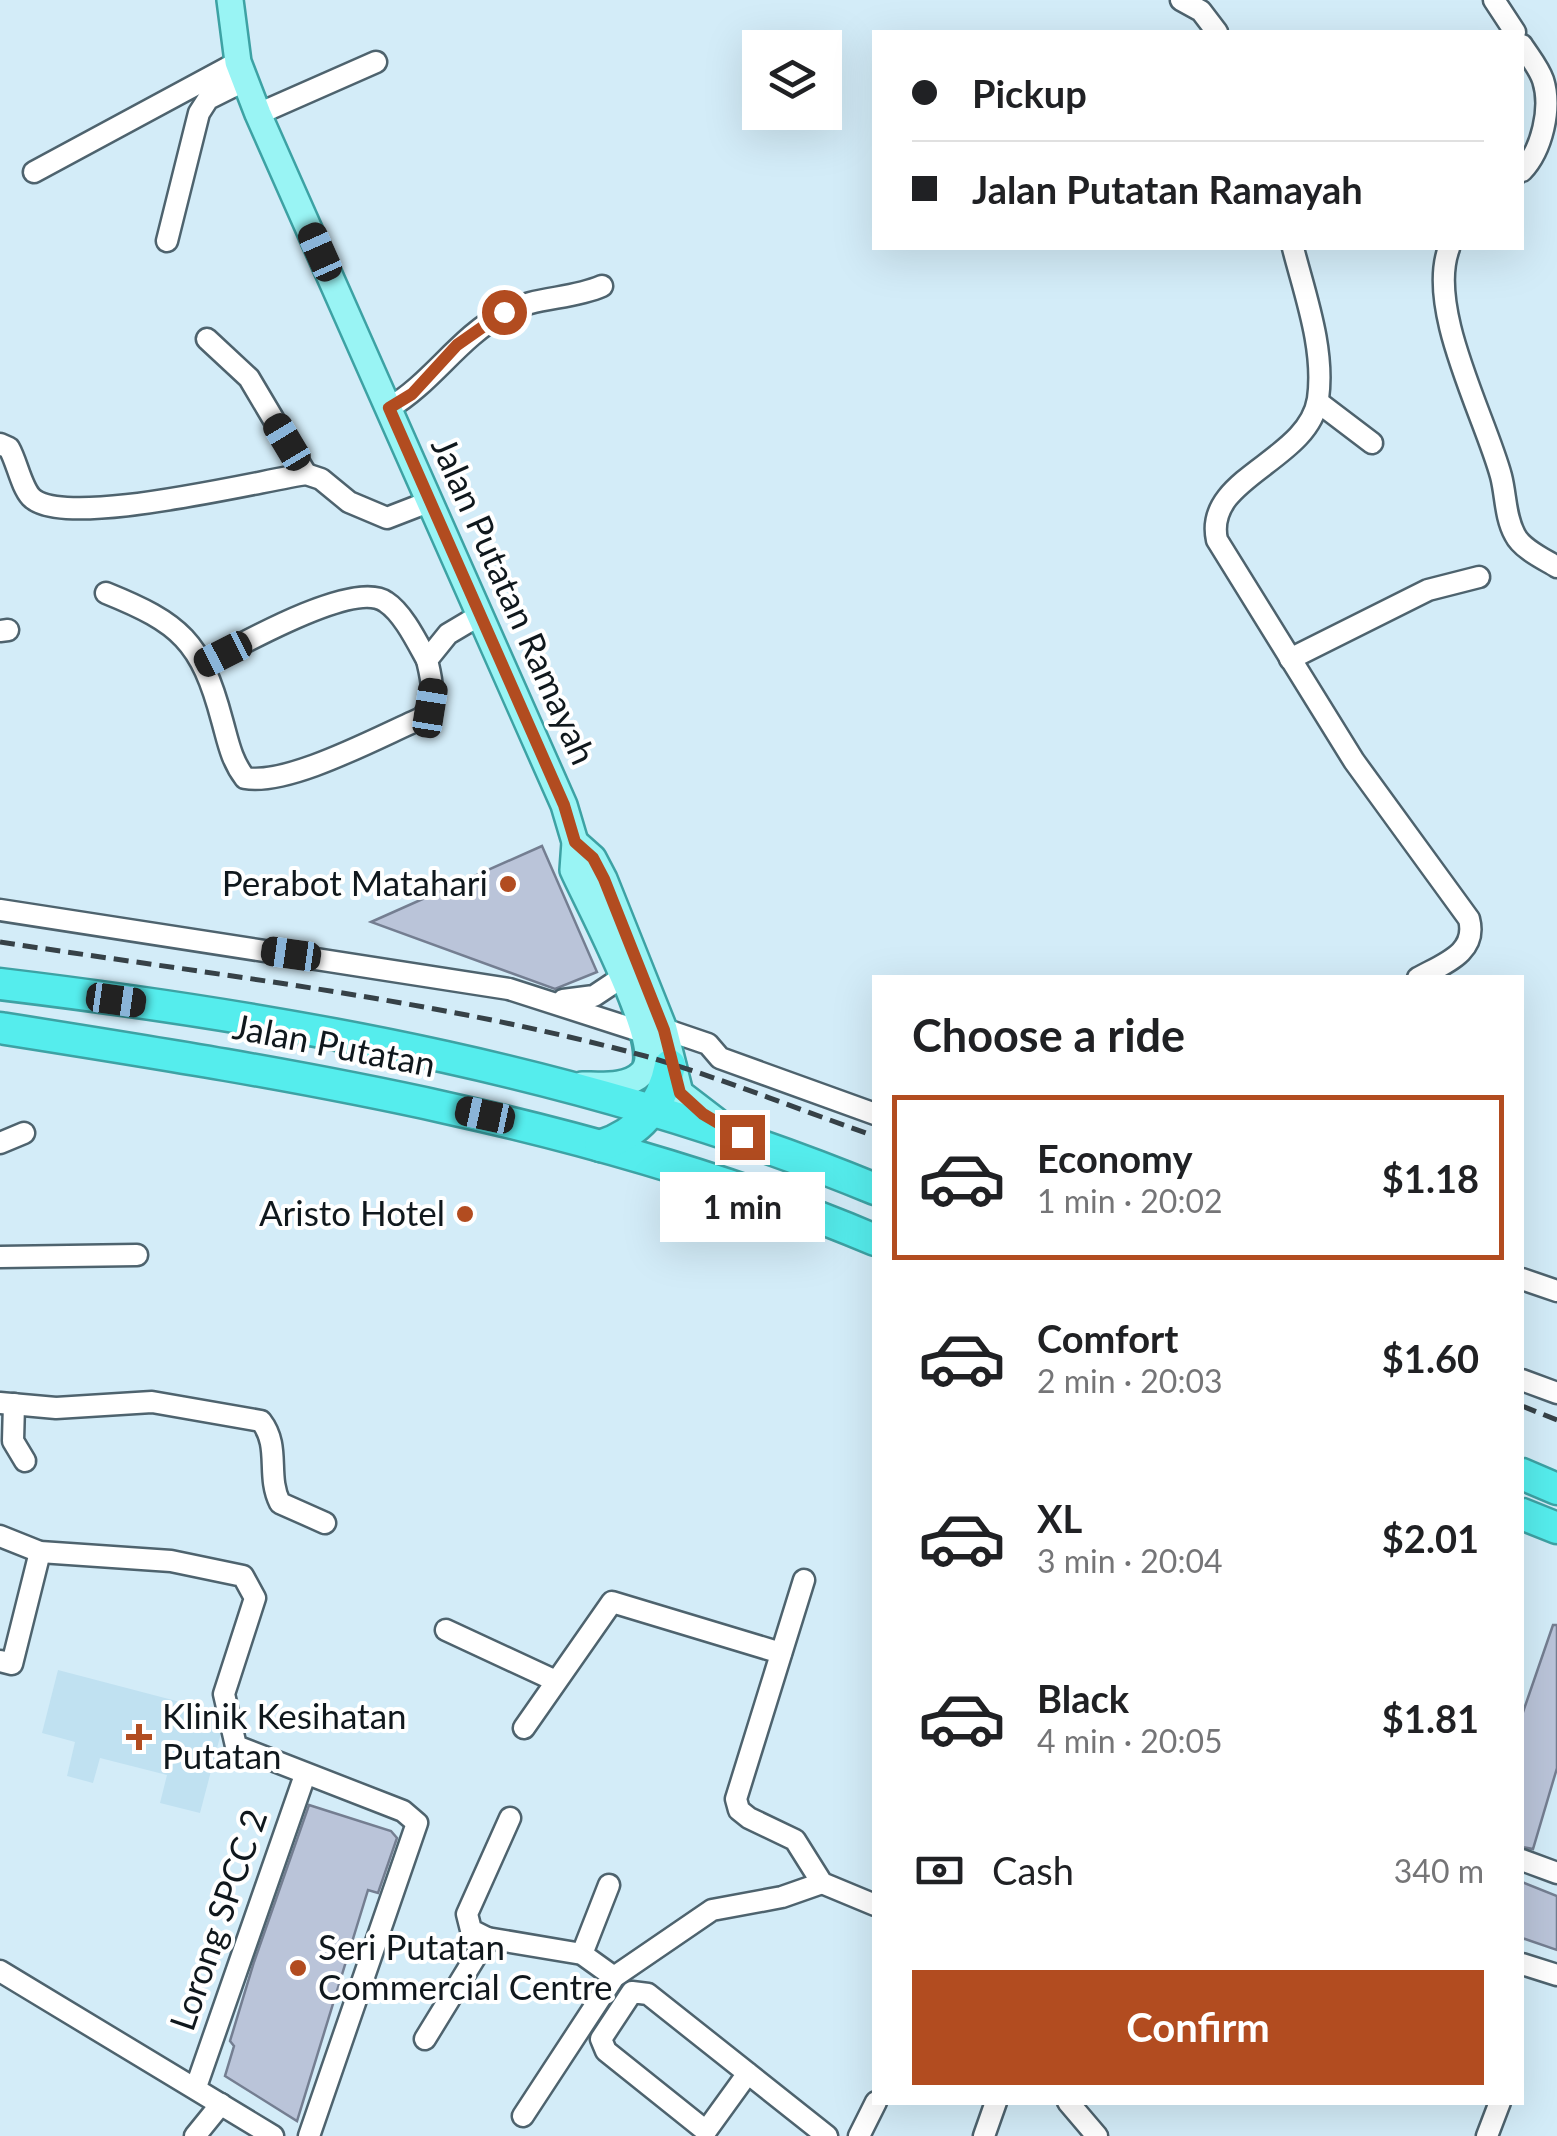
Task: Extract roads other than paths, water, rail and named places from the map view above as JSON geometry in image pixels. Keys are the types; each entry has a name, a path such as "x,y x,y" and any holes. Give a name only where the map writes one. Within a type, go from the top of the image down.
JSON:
{"highway":[{"name":"Jalan Putatan","path":"0,984 366,1039 570,1086 742,1137 872,1187"},
{"path":"108,1046 116,1000"},
{"name":"Jalan Putatan","path":"0,1028 354,1085 600,1146 872,1239"},
{"path":"600,1146 619,1140 654,1111 670,1066"},
{"path":"782,1205 776,1189 778,1176 797,1156"},
{"path":"1524,1475 1557,1489"},
{"path":"1524,1515 1557,1528"}],"main road":[{"name":"Jalan Putatan Ramayah","path":"230,0 242,71 258,114 564,805 575,842 573,870 621,978 655,1031"},
{"name":"Jalan Putatan Ramayah","path":"575,842 593,858 604,879 680,1093 703,1114 742,1137"},
{"path":"570,1086 614,1084 641,1075 649,1064 655,1031"}],"street":[{"path":"1181,0 1201,10 1210,30"},
{"path":"1494,0 1514,30"},
{"path":"1524,48 1544,81 1544,132 1533,160 1524,168"},
{"path":"258,114 376,62"},
{"path":"34,172 242,71"},
{"path":"167,241 198,113 208,98 242,71"},
{"path":"1293,250 1316,343 1318,402 1294,443 1228,495 1214,526 1217,540 1354,761 1469,919 1472,932 1468,946 1423,975"},
{"path":"1449,250 1446,304 1482,430 1502,478 1510,524 1516,539 1557,567"},
{"path":"389,408 412,394 457,345 504,312 536,300 585,294 602,286"},
{"path":"207,339 249,378 306,474"},
{"path":"1318,402 1372,443"},
{"path":"0,444 9,448 29,496 47,508 158,500 306,474 322,478 349,502 387,518 432,501"},
{"path":"1290,659 1428,590 1479,577"},
{"path":"106,593 159,614 182,634 204,664 234,763 245,778 256,780 310,764 422,718 430,708 434,688 427,660 387,602 373,596 344,600 204,664"},
{"path":"427,660 448,634 480,615"},
{"path":"0,910 364,964 556,1000 708,1044 720,1058 872,1113"},
{"path":"556,1000 594,996 621,978"},
{"path":"0,1142 24,1133"},
{"path":"0,1257 137,1254"},
{"path":"1524,1280 1557,1291"},
{"path":"1524,1381 1557,1393"},
{"path":"25,1462 14,1441 7,1404 56,1408 152,1402 261,1420 271,1434 273,1489 280,1503 324,1523"},
{"path":"0,1536 40,1552 172,1560 243,1576 255,1598 224,1694 236,1746 403,1811 417,1823 309,2136"},
{"path":"0,1661 12,1664 40,1552"},
{"path":"804,1580 736,1799 739,1810 748,1818 795,1840 822,1883 872,1904"},
{"path":"524,1728 612,1602 781,1653"},
{"path":"446,1630 556,1680"},
{"name":"Lorong SPCC 2","path":"196,2087 304,1775"},
{"path":"510,1818 467,1914 471,1930 487,1938 582,1954 614,1977"},
{"path":"1524,1861 1557,1873"},
{"path":"524,2116 614,1977 712,1910 782,1897 822,1883"},
{"path":"582,1954 609,1885"},
{"path":"424,2039 487,1938"},
{"path":"1524,1965 1557,1976"},
{"path":"0,1971 273,2136"},
{"path":"748,2074 709,2133 602,2046 604,2034 632,1992 648,1994 827,2136"},
{"path":"195,2136 221,2104"},
{"path":"859,2136 874,2105"},
{"path":"984,2136 995,2105"},
{"path":"1071,2105 1098,2136"},
{"path":"1487,2136 1499,2105"}],"railway":[{"path":"0,942 324,990 566,1036 674,1065 872,1135"},
{"path":"1524,1407 1557,1420"}],"place":[{"name":"Perabot Matahari","path":"508,884"},
{"name":"Aristo Hotel","path":"465,1214"},
{"name":"Klinik Kesihatan Putatan","path":"139,1737"},
{"name":"Seri Putatan Commercial Centre","path":"298,1968"}]}
